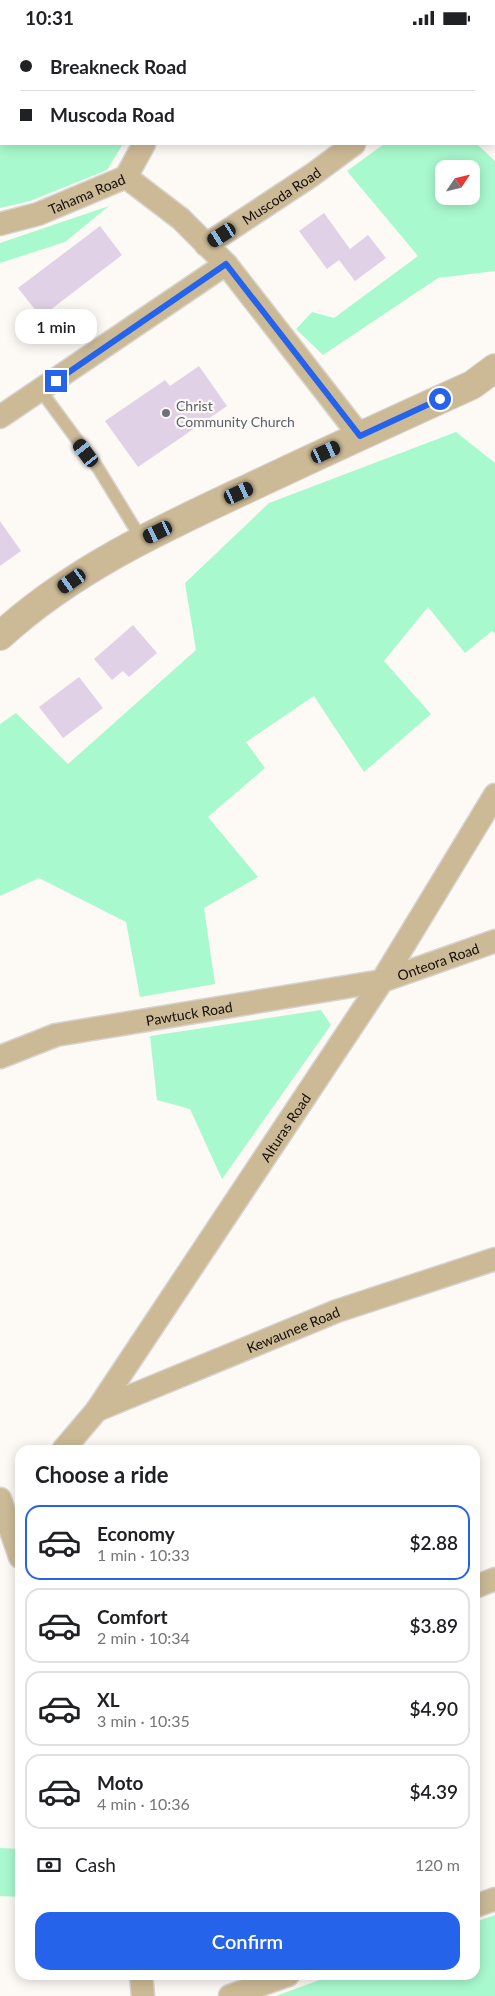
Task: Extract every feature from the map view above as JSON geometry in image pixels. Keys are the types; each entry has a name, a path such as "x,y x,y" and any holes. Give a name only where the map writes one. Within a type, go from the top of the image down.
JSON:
{"street":[{"path":"126,177 143,145"},
{"name":"Muscoda Road","path":"206,245 312,175 353,145"},
{"name":"Tahama Road","path":"0,224 38,214 126,177 181,219 226,264 360,436"},
{"path":"0,417 226,264"},
{"path":"0,636 27,612 84,573 142,540 472,385 495,368"},
{"name":"Alturas Road","path":"67,1445 97,1410 382,981 495,795"},
{"name":"Onteora Road","path":"382,981 495,941"},
{"name":"Pawtuck Road","path":"0,1057 56,1035 382,981"},
{"name":"Kewaunee Road","path":"97,1410 336,1311 495,1259"},
{"path":"7,1511 15,1539"},
{"path":"480,1585 495,1579"},
{"path":"480,1904 495,1899"},
{"path":"141,1980 143,1996"},
{"path":"230,1996 274,1980"}],"lane":[{"path":"41,391 98,468 142,540"}],"green space":[{"path":"0,145 122,145 107,170 30,201 0,208"},
{"path":"383,145 478,145 495,161 495,271 438,278 323,355 296,329 312,312 334,318 418,256 347,171"},
{"path":"109,206 65,242 0,263 0,243"},
{"path":"456,432 495,463 495,633 492,631 465,653 428,607 384,661 431,714 364,772 314,696 246,742 265,768 208,817 258,877 204,908 215,984 140,997 126,922 39,878 0,896 0,724 16,713 68,764 196,650 185,583 269,503"},
{"path":"321,1010 331,1025 222,1179 190,1109 157,1100 150,1036"},
{"path":"0,1848 15,1849 15,1897 0,1896"},
{"path":"495,1915 495,1996 276,1996 319,1980 480,1980 480,1920"}],"building":[{"path":"324,213 350,249 368,235 386,258 355,281 339,260 327,269 299,231"},
{"path":"100,226 122,255 41,317 18,288"},
{"name":"Christ Community Church","path":"199,366 227,406 138,467 105,421 165,380 170,386"},
{"path":"0,521 21,551 0,566"},
{"path":"133,625 157,653 129,677 123,671 112,680 94,659"},
{"path":"79,677 103,708 63,738 39,707"}],"place":[{"name":"Christ Community Church","path":"166,413"}],"route":[{"path":"56,381 226,264 360,436 440,399"}]}
